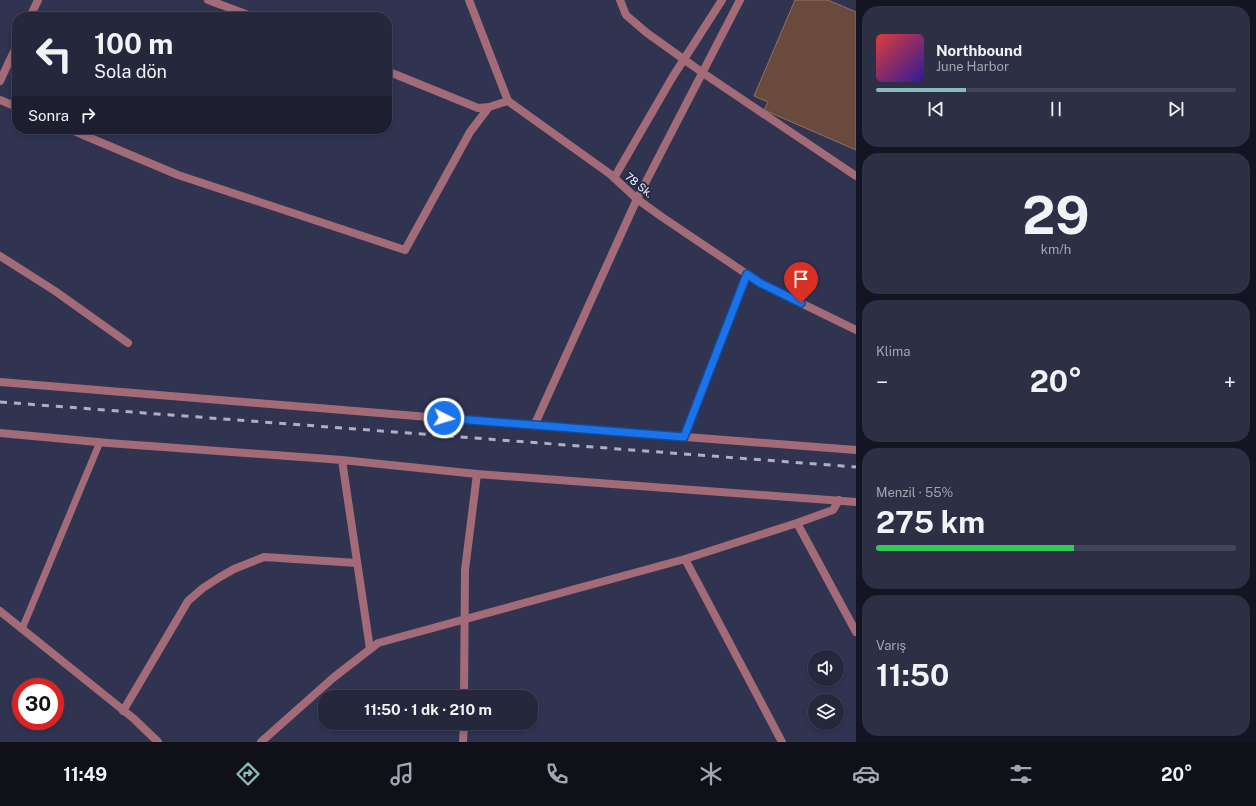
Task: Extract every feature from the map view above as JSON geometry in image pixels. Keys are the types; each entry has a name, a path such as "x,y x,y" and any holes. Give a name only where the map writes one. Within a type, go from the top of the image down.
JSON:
{"street":[{"path":"32,12 38,0"},
{"path":"208,0 240,12"},
{"path":"392,73 478,108 489,107 508,101 468,0"},
{"path":"620,0 626,15 647,33 703,73 856,176"},
{"path":"614,178 672,78 722,0"},
{"path":"534,426 637,199 740,0"},
{"path":"0,82 12,56"},
{"path":"0,100 12,105"},
{"name":"78 Sk.","path":"508,101 614,178 637,199 760,283 856,330"},
{"path":"81,134 178,175 406,250 470,132 489,107"},
{"path":"0,256 55,291 128,343"},
{"path":"684,437 747,274"},
{"path":"0,382 534,426 856,450"},
{"path":"0,433 342,460 476,474 856,502"},
{"path":"342,460 370,649"},
{"path":"464,690 465,570 476,474"},
{"path":"261,742 333,678 378,643 685,560 833,510 838,500"},
{"path":"797,523 856,632"},
{"path":"123,711 188,601 220,576 264,557 357,563"},
{"path":"685,560 782,742"},
{"path":"0,611 123,711 158,742"},
{"path":"463,742 464,730"}],"lane":[{"path":"22,629 100,442"}],"building":[{"path":"795,0 828,0 856,12 856,150 764,110 768,102 754,96"}],"railway":[{"path":"0,402 856,467"}],"route":[{"path":"444,418 684,437 747,274 760,283 801,303"}]}
